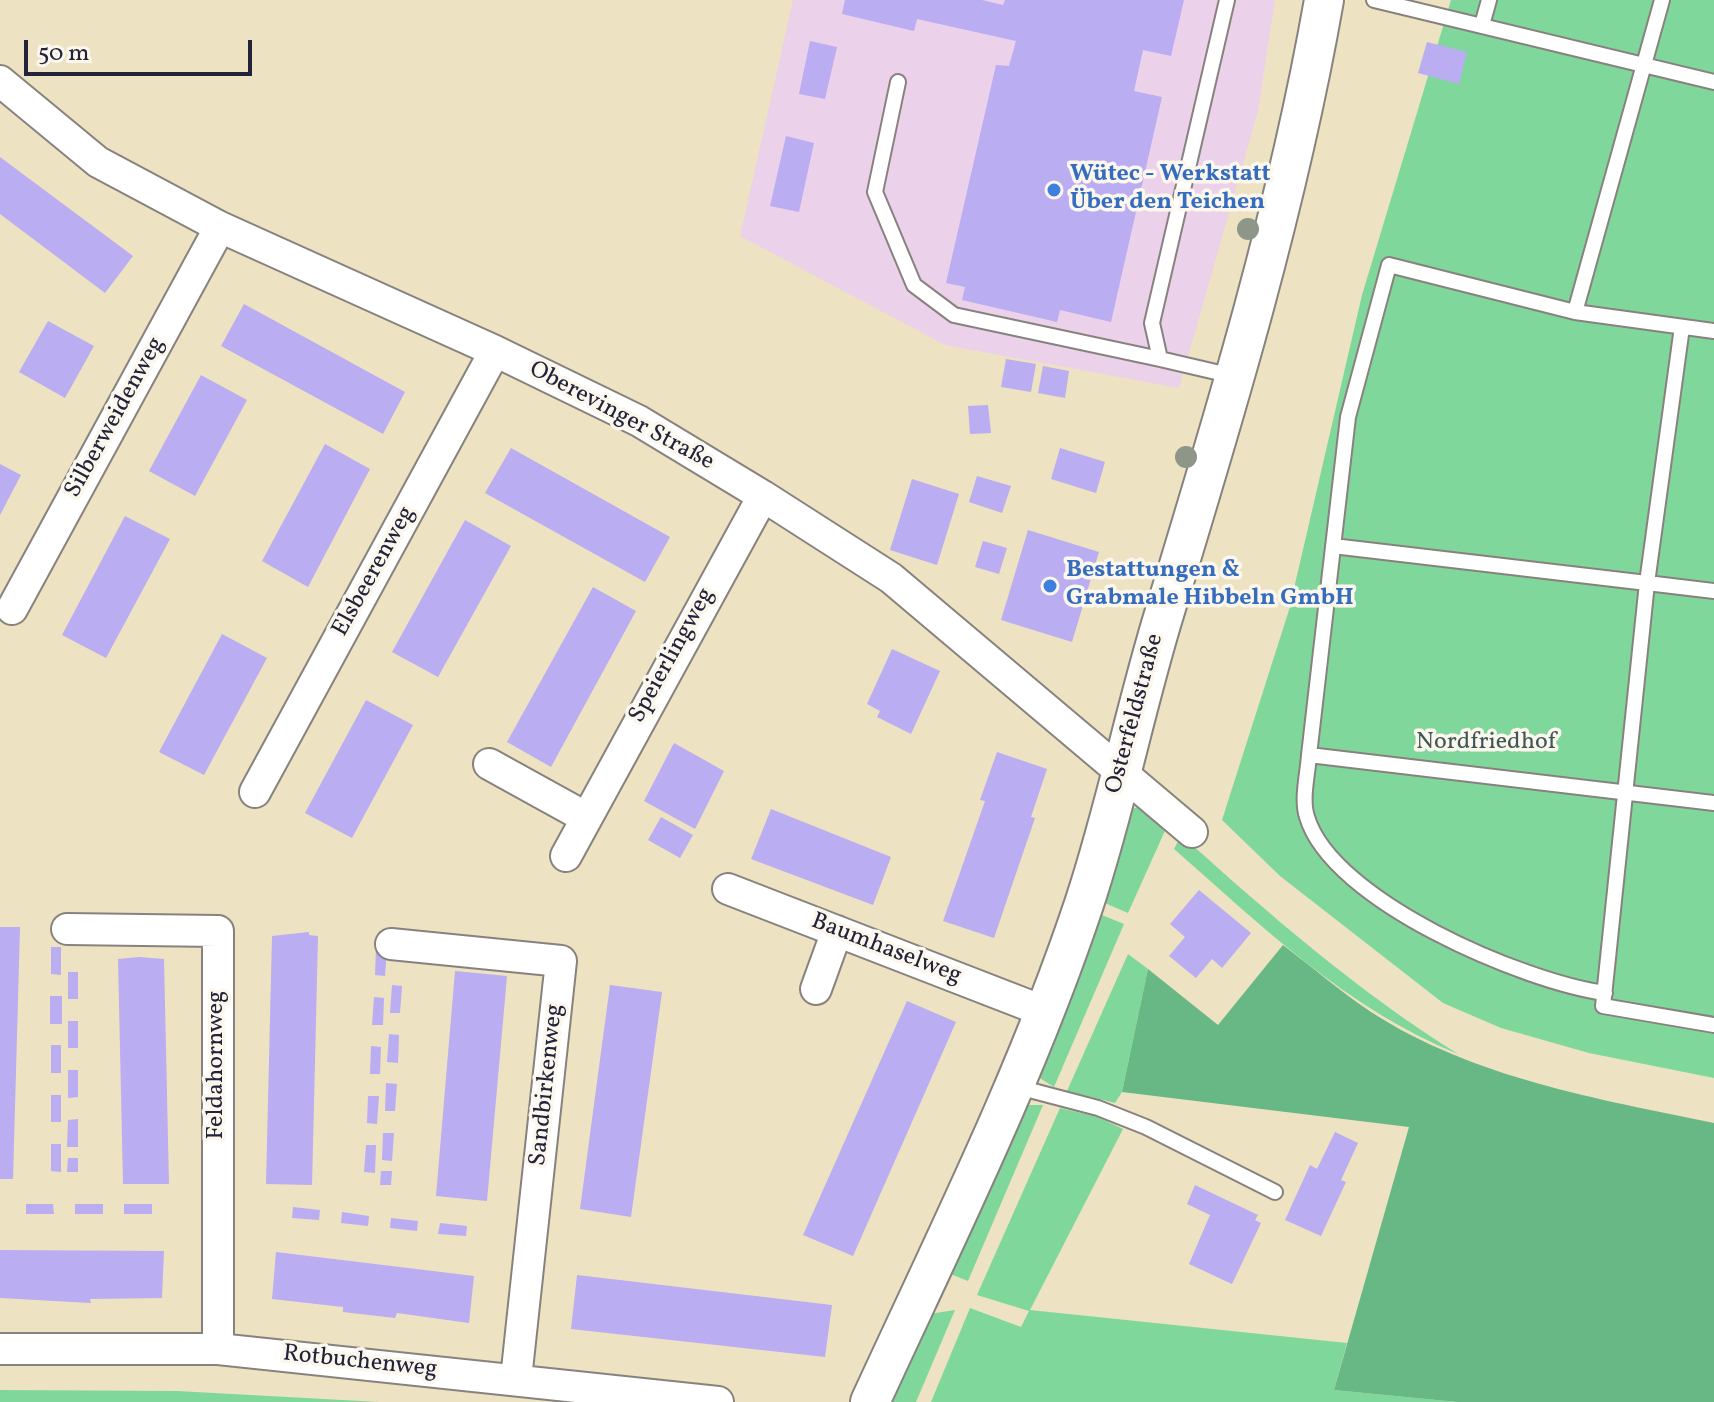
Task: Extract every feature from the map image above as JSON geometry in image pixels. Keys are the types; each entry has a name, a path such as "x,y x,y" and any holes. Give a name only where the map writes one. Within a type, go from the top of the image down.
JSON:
{"street":[{"name":"Osterfeldstraße","path":"870,1402 1013,1086 1084,902 1143,681 1234,376 1312,68 1324,0"},
{"name":"Oberevinger Straße","path":"0,81 98,162 220,227 495,351 639,421 763,496 891,578 1192,832"},
{"name":"Silberweidenweg","path":"12,609 220,227"},
{"name":"Elsbeerenweg","path":"255,792 495,351"},
{"name":"Speierlingweg","path":"566,856 763,496"},
{"path":"489,764 585,817"},
{"name":"Baumhaselweg","path":"728,889 1043,1011"},
{"name":"Feldahornweg","path":"67,929 218,931 218,1349"},
{"path":"816,989 837,931"},
{"name":"Sandbirkenweg","path":"391,944 561,961 516,1379"},
{"name":"Rotbuchenweg","path":"0,1349 218,1349 718,1402"}],"lane":[{"path":"1160,359 1152,323 1227,0"},
{"path":"1374,0 1714,82"},
{"path":"1482,25 1489,0"},
{"path":"1575,312 1662,0"},
{"path":"898,82 875,192 914,285 954,315 1234,376"},
{"path":"1605,993 1568,986 1516,969 1449,940 1369,890 1344,869 1307,820 1309,755 1348,417 1389,265 1575,312 1714,331"},
{"path":"1682,327 1647,583 1603,1006 1714,1025"},
{"path":"1333,546 1714,591"},
{"path":"1309,755 1714,803"},
{"path":"1013,1086 1098,1108 1146,1127 1275,1192"}],"shaded area":[{"path":"793,0 1275,0 1258,111 1179,388 945,345 740,236"}],"green space":[{"name":"Nordfriedhof","path":"1451,0 1714,0 1714,1078 1589,1053 1501,1028 1443,1003 1280,876 1222,820 1289,610 1362,295"},
{"path":"1141,806 1168,824 1128,913 1100,901 1125,817 1132,809"},
{"path":"1181,835 1349,978 1458,1054 1379,1014 1308,964 1174,849"},
{"path":"1097,913 1124,924 1054,1087 1035,1075"},
{"path":"1283,945 1371,1012 1451,1054 1581,1095 1714,1123 1714,1402 1457,1402 1334,1390 1409,1127 1122,1092 1148,969 1218,1025"},
{"path":"1128,954 1148,969 1122,1092 1115,1103 1067,1091"},
{"path":"1022,1105 1043,1105 968,1281 948,1273"},
{"path":"1060,1108 1098,1117 1123,1129 1030,1310 1347,1343 1334,1390 1457,1402 931,1402 970,1308 1021,1327 1029,1311 977,1295"},
{"path":"955,1310 916,1402 888,1402 929,1314"},
{"path":"0,1390 177,1391 379,1402 0,1402"}],"building":[{"name":"Wütec - Werkstatt Über den Teichen","path":"845,0 982,0 1003,5 1005,0 1184,0 1171,56 1143,50 1134,91 1162,97 1111,322 1060,310 1057,322 962,300 965,287 946,283 996,65 1009,66 1016,41 917,19 914,31 842,14"},
{"path":"810,41 837,47 825,99 799,94"},
{"path":"1427,42 1467,52 1459,84 1418,73"},
{"path":"786,136 814,143 799,212 770,206"},
{"path":"0,157 133,256 105,293 0,214"},
{"path":"244,304 405,392 383,434 221,346"},
{"path":"48,321 94,346 65,398 19,372"},
{"path":"1006,359 1036,364 1031,392 1001,387"},
{"path":"1043,366 1069,371 1065,398 1038,393"},
{"path":"201,375 247,400 195,496 149,471"},
{"path":"988,405 991,433 970,434 968,406"},
{"path":"325,444 370,469 308,587 262,561"},
{"path":"511,448 670,537 645,582 485,493"},
{"path":"1060,448 1105,462 1096,493 1051,479"},
{"path":"0,464 21,475 0,515"},
{"path":"977,476 1011,486 1002,513 969,502"},
{"path":"912,479 959,494 937,565 890,550"},
{"path":"125,516 170,539 106,658 62,635"},
{"path":"465,520 511,546 438,677 392,652"},
{"name":"Bestattungen & Grabmale Hibbeln GmbH","path":"1028,530 1099,552 1072,642 1001,620"},
{"path":"983,541 1007,548 999,574 975,567"},
{"path":"593,587 636,611 551,767 507,742"},
{"path":"222,634 267,658 204,775 159,752"},
{"path":"892,649 940,671 911,734 877,717 880,711 867,704"},
{"path":"366,700 413,725 352,838 305,813"},
{"path":"674,743 724,771 695,829 644,801"},
{"path":"997,752 1047,769 1031,817 1035,818 994,938 943,921 985,801 980,800"},
{"path":"771,809 891,857 873,905 751,859"},
{"path":"661,817 693,835 680,858 648,840"},
{"path":"1199,890 1251,933 1222,968 1212,959 1196,978 1169,956 1185,937 1170,924"},
{"path":"0,927 20,927 13,1179 0,1179"},
{"path":"309,932 309,935 318,936 312,1185 266,1184 272,936"},
{"path":"51,947 61,947 61,975 51,974"},
{"path":"376,948 387,948 385,976 375,975"},
{"path":"118,959 164,959 169,1184 123,1184"},
{"path":"455,971 507,976 487,1201 436,1196"},
{"path":"68,972 78,972 78,999 68,999"},
{"path":"392,985 402,986 400,1013 390,1013"},
{"path":"610,985 662,992 631,1217 580,1209"},
{"path":"50,996 62,996 62,1024 50,1024"},
{"path":"374,997 384,998 383,1025 372,1025"},
{"path":"907,1001 956,1022 853,1256 803,1235"},
{"path":"68,1021 78,1021 78,1048 68,1048"},
{"path":"389,1034 399,1035 398,1063 387,1062"},
{"path":"51,1045 61,1045 61,1073 51,1073"},
{"path":"371,1046 381,1047 380,1074 370,1074"},
{"path":"68,1070 78,1070 78,1097 68,1098"},
{"path":"386,1083 397,1084 395,1111 385,1111"},
{"path":"51,1095 61,1095 61,1122 51,1122"},
{"path":"368,1096 379,1096 377,1124 367,1123"},
{"path":"78,1119 78,1147 67,1147 68,1120"},
{"path":"1335,1132 1358,1143 1341,1180 1346,1182 1321,1236 1285,1220 1310,1165 1317,1169"},
{"path":"383,1133 394,1133 392,1161 382,1160"},
{"path":"51,1144 61,1144 61,1172 51,1171"},
{"path":"366,1145 376,1145 375,1173 364,1172"},
{"path":"68,1158 78,1158 78,1172 67,1172"},
{"path":"381,1171 392,1171 391,1185 380,1185"},
{"path":"1195,1185 1258,1215 1255,1220 1261,1223 1232,1284 1189,1264 1210,1215 1187,1204"},
{"path":"26,1204 53,1204 54,1214 26,1214"},
{"path":"75,1204 103,1204 103,1214 75,1214"},
{"path":"124,1204 152,1204 152,1214 124,1214"},
{"path":"293,1207 320,1210 319,1220 292,1218"},
{"path":"342,1212 369,1216 368,1226 341,1223"},
{"path":"391,1218 418,1221 417,1231 390,1228"},
{"path":"440,1223 467,1226 466,1236 438,1234"},
{"path":"0,1250 164,1251 162,1298 90,1299 91,1303 0,1298"},
{"path":"276,1252 474,1276 469,1323 397,1313 395,1318 343,1312 343,1307 272,1299"},
{"path":"577,1275 832,1305 825,1357 571,1329"}],"place":[{"name":"Wütec - Werkstatt Über den Teichen","path":"1054,190"},
{"name":"Bestattungen & Grabmale Hibbeln GmbH","path":"1050,586"}]}
